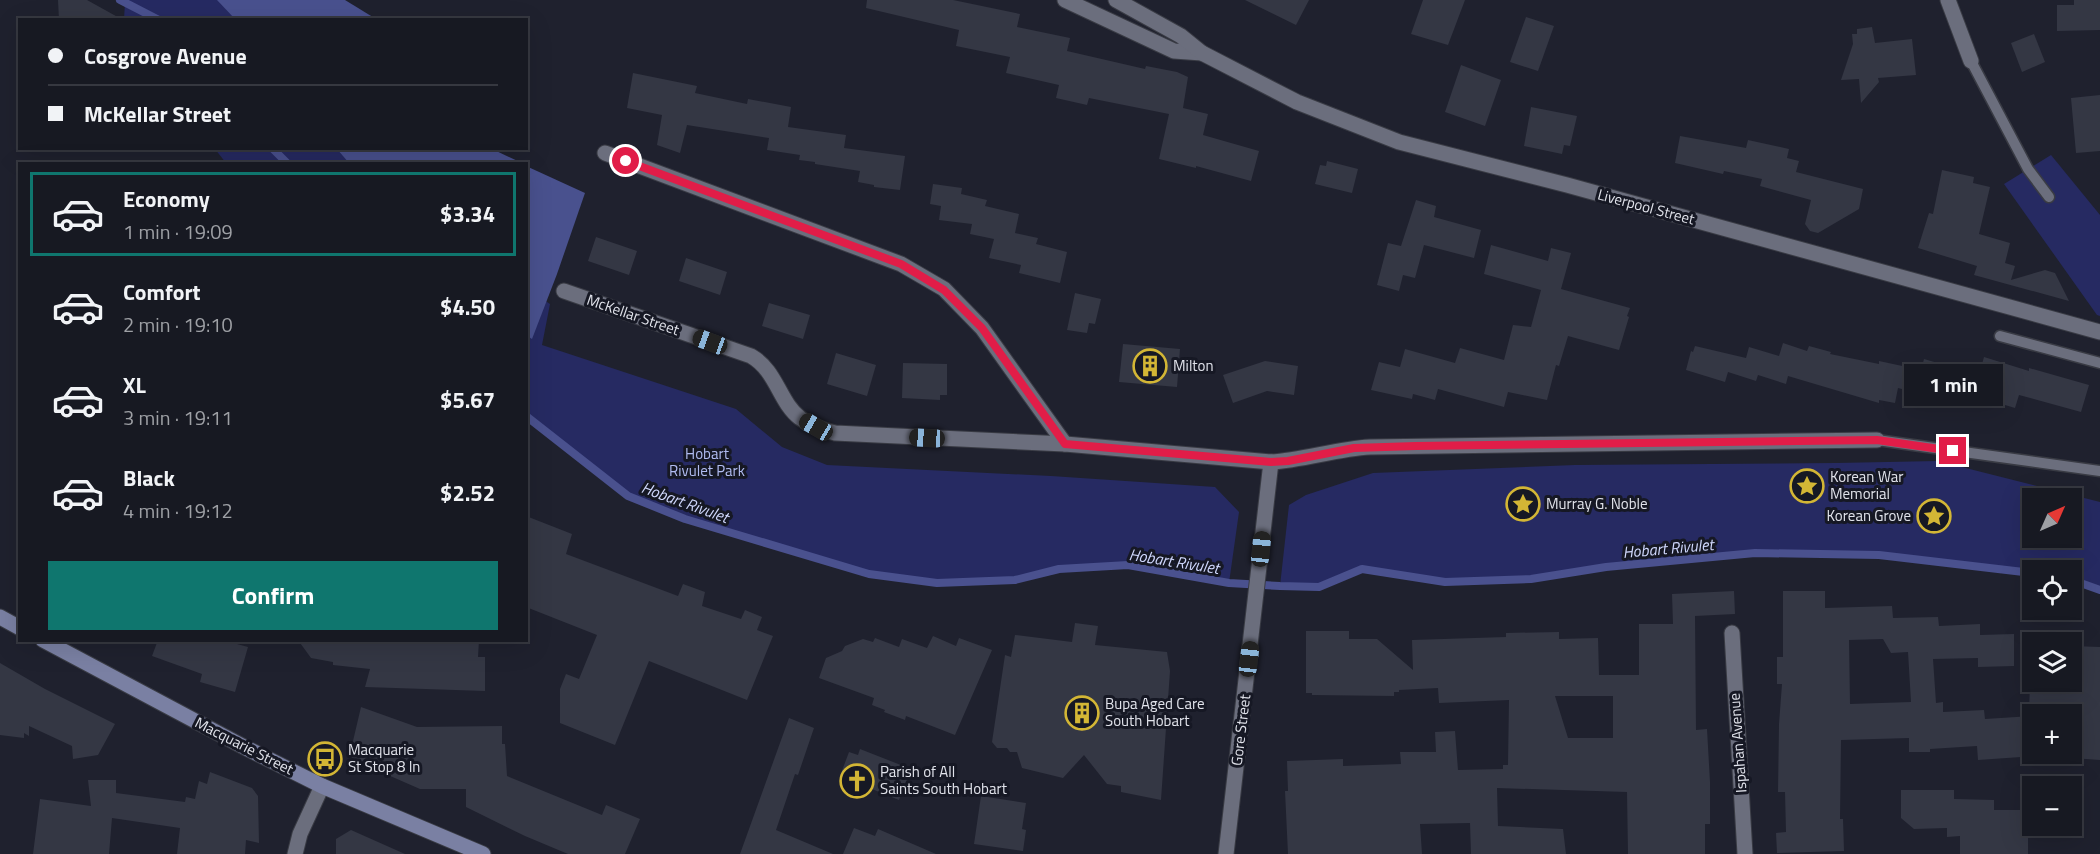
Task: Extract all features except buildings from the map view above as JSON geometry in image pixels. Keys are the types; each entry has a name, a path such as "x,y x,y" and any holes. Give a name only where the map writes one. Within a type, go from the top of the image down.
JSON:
{"street":[{"name":"Liverpool Street","path":"1065,0 1174,51 1202,53"},
{"name":"Liverpool Street","path":"1116,0 1181,36 1202,53 1297,102 1399,142 1567,185 2100,332"},
{"path":"1948,0 1971,61"},
{"path":"605,153 901,264 944,290 982,328 1065,444"},
{"name":"McKellar Street","path":"564,291 751,356 769,371 799,418 835,433 1065,444 1271,462 1288,461 1338,450 1370,447 1877,440"},
{"name":"Gore Street","path":"1226,854 1271,462"},
{"path":"0,617 18,627"},
{"name":"Ispahan Avenue","path":"1732,633 1745,854"},
{"name":"Macquarie Street","path":"47,642 322,786 483,854"},
{"path":"295,854 300,834 322,786"}],"lane":[{"path":"1971,61 2028,169 2049,197"},
{"path":"2000,336 2100,363"},
{"name":"McKellar Street","path":"1877,440 2100,471"}],"green space":[{"path":"120,0 245,0 264,18 124,18 125,3"},
{"path":"216,150 376,150 384,162 225,162"},
{"path":"2051,155 2100,215 2100,316 2097,315 2004,184"},
{"name":"Hobart Rivulet Park","path":"528,289 550,304 542,345 736,409 782,447 827,465 1215,487 1239,512 1229,583 1128,565 1059,569 1015,580 937,583 869,574 685,519 628,496 528,417"},
{"path":"1938,461 2045,488 2022,488 2022,548 2082,548 2082,497 2100,502 2100,590 2082,584 2082,560 2022,560 2022,572 1879,555 1755,553 1606,567 1531,579 1445,582 1362,569 1319,587 1280,586 1289,505 1306,495 1373,473 1575,465"}],"shaded area":[{"path":"217,0 345,0 374,18 234,18"},
{"path":"338,150 494,150 520,162 348,162"},
{"path":"528,167 585,193 532,339 528,336"}],"waterway":[{"name":"Hobart Rivulet","path":"120,0 155,18"},
{"name":"Hobart Rivulet","path":"274,150 286,162"},
{"name":"Hobart Rivulet","path":"528,418 628,496 685,519 869,574 937,583 1015,580 1059,569 1128,565 1229,583 1319,587 1362,569 1445,582 1531,579 1606,567 1755,553 1879,555 2022,572"},
{"name":"Hobart Rivulet","path":"2082,584 2100,590"}],"place":[{"name":"Milton","path":"1150,366"},
{"name":"Korean War Memorial","path":"1807,486"},
{"name":"Murray G. Noble","path":"1523,504"},
{"name":"Korean Grove","path":"1934,516"},
{"name":"Bupa Aged Care South Hobart","path":"1082,713"},
{"name":"Macquarie St Stop 8 In","path":"325,759"},
{"name":"Parish of All Saints South Hobart","path":"857,781"}],"route":[{"path":"626,161 901,264 944,290 982,328 1065,444 1251,462 1288,461 1354,448 1416,446 1877,440 1953,451"}]}
